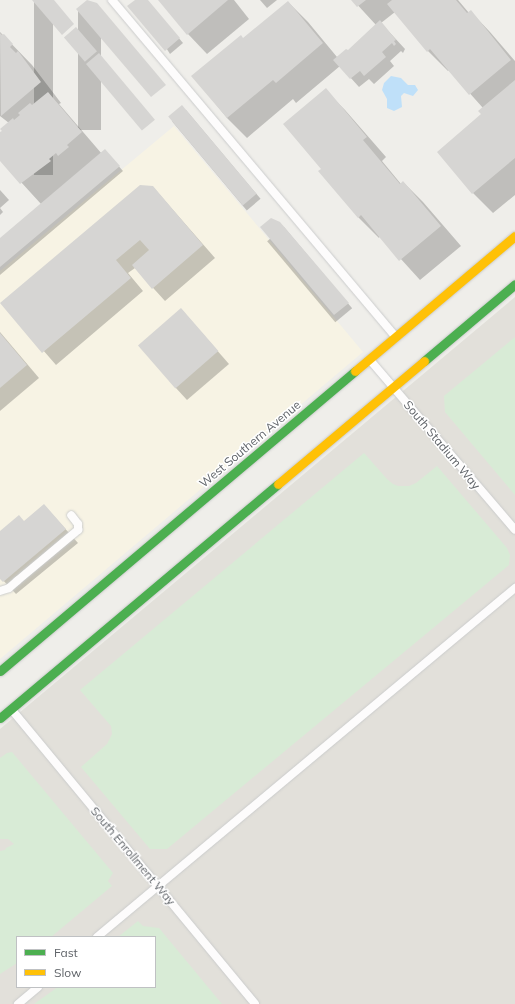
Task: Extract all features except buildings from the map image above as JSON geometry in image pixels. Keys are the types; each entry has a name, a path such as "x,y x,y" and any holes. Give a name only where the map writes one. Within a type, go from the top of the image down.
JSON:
{"main road":[{"name":"West Southern Avenue","path":"0,671 515,236"},
{"path":"0,718 515,284"}],"lane":[{"path":"112,0 396,337"},
{"name":"South Stadium Way","path":"369,359 515,530"},
{"path":"0,591 9,588 78,530 78,524 71,514"},
{"path":"98,936 515,588"},
{"name":"South Enrollment Way","path":"11,709 255,1004"},
{"path":"18,1004 37,988"}],"shaded area":[{"path":"174,126 363,352 0,659 0,271"},
{"path":"515,297 515,1004 0,1004 0,729"}],"green space":[{"path":"515,337 515,495 445,412 444,396"},
{"path":"364,453 387,479 398,486 409,486 416,483 437,466 507,548 510,555 509,565 167,849 150,849 81,767 107,744 112,734 111,726 80,690"},
{"path":"12,752 113,873 108,881 112,886 52,936 16,936 16,964 0,974 0,851 5,850 14,844 8,839 0,839 0,758 7,753"},
{"path":"138,921 143,926 159,928 222,1004 34,1004 57,988 156,988 156,936 119,936"}],"water":[{"path":"391,76 401,78 408,85 415,85 418,90 413,96 404,93 401,96 402,107 394,111 387,108 387,99 382,90 384,83"}],"traffic: fast":[{"path":"424,361 515,284"},
{"path":"0,671 355,371"},
{"path":"0,718 278,484"}],"traffic: slow":[{"path":"355,371 515,236"},
{"path":"278,484 424,361"}]}
